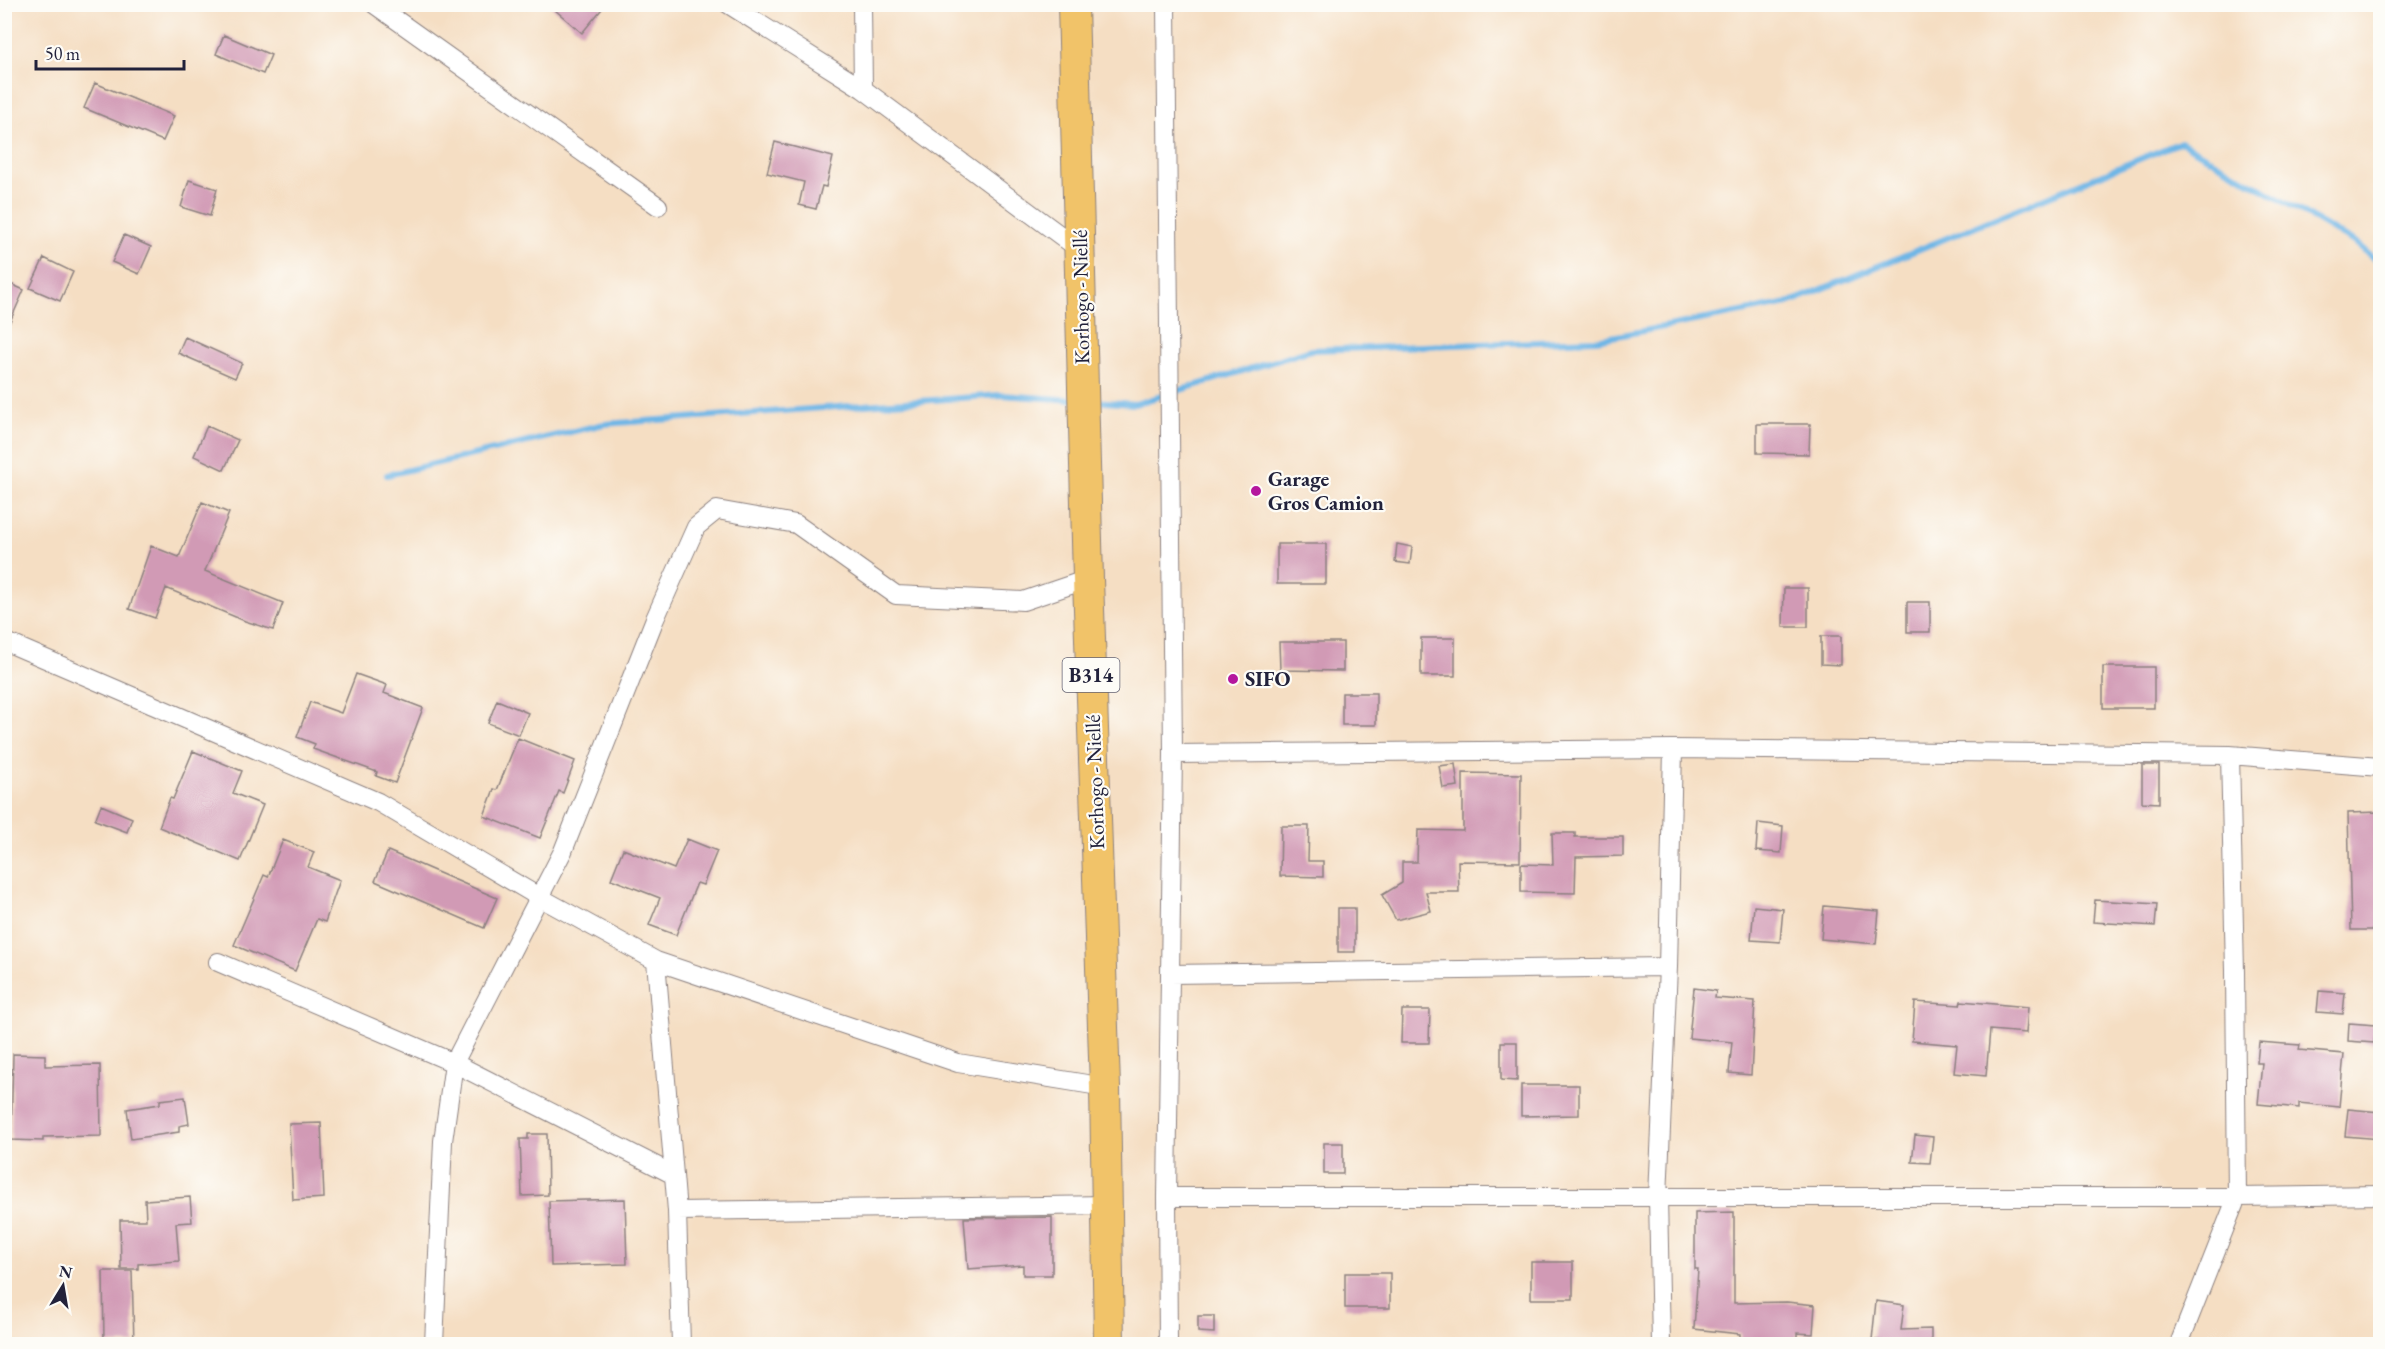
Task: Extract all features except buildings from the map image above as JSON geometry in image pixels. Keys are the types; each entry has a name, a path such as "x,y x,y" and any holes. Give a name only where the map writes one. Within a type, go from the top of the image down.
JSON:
{"main road":[{"name":"Korhogo - Niellé","path":"1073,4 1088,579 1105,1087 1109,1344"}],"street":[{"path":"374,4 658,206"},
{"path":"728,4 863,89 1080,250"},
{"path":"862,4 863,89"},
{"path":"1166,4 1173,753 1167,1197 1168,1344"},
{"path":"434,1344 443,1141 454,1063 563,851 654,621 696,527 717,510 796,524 896,596 1023,601 1088,579"},
{"path":"4,641 378,802 539,897 656,960 958,1063 1105,1087"},
{"path":"1173,753 1673,749 2230,755 2380,767"},
{"path":"1661,1344 1658,1197 1668,967 1673,749"},
{"path":"2179,1344 2237,1197 2230,755"},
{"path":"656,960 677,1211 681,1344"},
{"path":"218,962 454,1063 674,1175"},
{"path":"1170,974 1668,967"},
{"path":"1167,1197 2380,1195"},
{"path":"677,1211 1108,1205"}],"waterway":[{"path":"1091,401 1135,404 1311,350 1596,340 1788,303 2181,142 2357,244 2380,264"},
{"path":"387,475 604,424 1001,395 1075,400"}],"place":[{"name":"Garage Gros Camion","path":"1256,491"},
{"name":"SIFO","path":"1233,679"}]}
